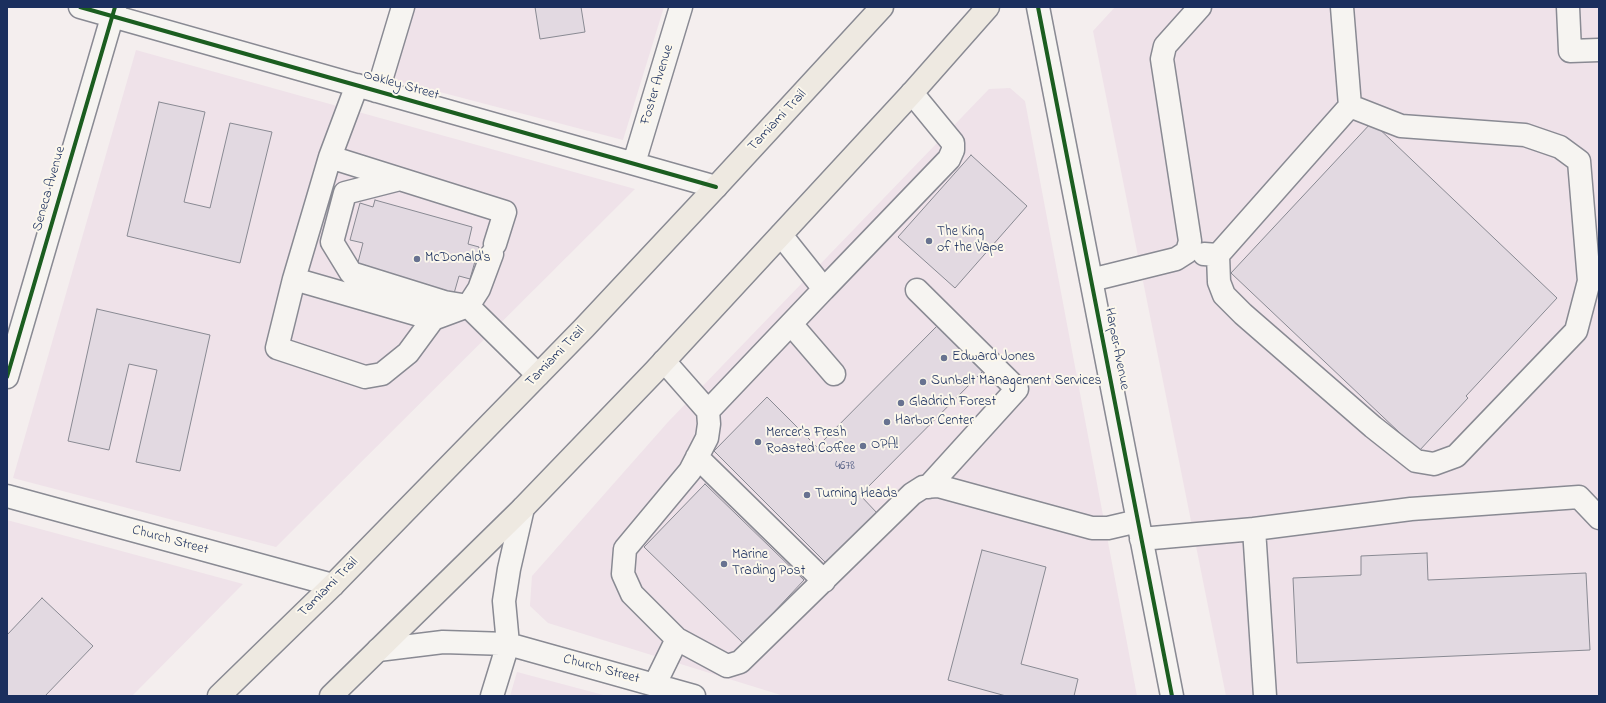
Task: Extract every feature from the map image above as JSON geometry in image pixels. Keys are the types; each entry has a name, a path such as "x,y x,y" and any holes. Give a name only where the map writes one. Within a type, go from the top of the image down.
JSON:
{"main road":[{"name":"Tamiami Trail","path":"219,696 333,585 538,375 716,187 882,7"},
{"path":"331,696 523,508 664,361 912,93 988,7"}],"street":[{"name":"Oakley Street","path":"80,7 113,12 367,88 716,187"},
{"path":"330,158 505,212 494,249 479,289 468,306 432,319 408,353 382,374 365,377 277,348 294,279 330,158 367,88 382,77 403,7"},
{"name":"Foster Avenue","path":"634,163 681,7"},
{"name":"Harper Avenue","path":"1038,7 1172,696"},
{"path":"1187,252 1190,241 1162,59 1165,46 1200,7"},
{"path":"1342,7 1350,106 1218,255 1219,282 1224,295 1242,314 1373,427 1416,461 1434,464 1456,456 1576,331 1589,281 1579,162 1560,147 1525,134 1401,126 1350,106"},
{"path":"1568,7 1570,51 1599,50"},
{"name":"Seneca Avenue","path":"7,377 113,12"},
{"path":"708,411 949,158 954,143 912,93"},
{"path":"400,179 345,193 332,242 351,273 444,302 468,306 538,375"},
{"path":"781,235 824,289"},
{"path":"1091,280 1176,259 1187,252 1218,255"},
{"path":"294,279 432,319"},
{"path":"917,290 1017,389 928,487"},
{"path":"791,324 834,374"},
{"path":"664,361 708,411 709,424 707,438 690,471 625,549 623,574 632,594 677,639 727,666 740,662 912,494 923,487 938,486 1092,528 1140,530 1254,529 1411,509 1579,497 1599,518"},
{"path":"697,458 824,581"},
{"name":"Church Street","path":"7,496 333,585"},
{"path":"492,696 508,644 504,601 509,569 523,508"},
{"path":"1254,529 1265,696"},
{"path":"655,684 677,639"},
{"name":"Church Street","path":"378,650 444,642 508,644 694,696"}],"shaded area":[{"path":"412,7 664,7 623,140 390,79"},
{"path":"1115,7 1599,7 1599,696 1226,696 1093,31"},
{"path":"136,50 635,189 276,547 13,478"},
{"path":"1010,88 1025,101 1137,696 784,696 548,623 530,606 532,576 668,422 989,89"},
{"path":"7,520 243,584 132,696 7,696"},
{"path":"517,672 607,696 510,696"}],"building":[{"path":"535,7 581,7 585,32 540,39"},
{"path":"159,102 205,112 184,202 210,208 230,123 272,132 240,263 127,236"},
{"path":"1372,122 1557,298 1466,396 1468,398 1419,451 1231,273"},
{"path":"971,155 1027,206 955,288 898,237"},
{"name":"McDonald's","path":"375,200 472,227 468,244 479,247 470,279 459,276 453,297 356,270 363,243 350,240 360,203 373,207"},
{"path":"97,309 210,335 180,471 136,462 157,370 129,364 109,450 68,441"},
{"name":"Harbor Center","path":"939,324 984,370 860,495 877,513 827,564 714,451 767,397 817,447"},
{"name":"Marine Trading Post","path":"705,484 804,580 744,644 644,547"},
{"path":"982,550 1046,567 1021,664 1078,679 1074,696 1006,696 948,680"},
{"path":"1427,553 1428,580 1586,573 1590,650 1297,663 1293,578 1361,575 1361,556"},
{"path":"42,598 93,646 45,696 7,696 7,635"}],"cycle path":[{"path":"80,7 716,187"},
{"path":"7,377 115,7"},
{"path":"1038,7 1172,696"}],"place":[{"name":"The King of the Vape","path":"929,241"},
{"name":"McDonald's","path":"417,259"},
{"name":"Edward Jones","path":"944,358"},
{"name":"Sunbelt Management Services","path":"923,382"},
{"name":"Gladrich Forest","path":"901,403"},
{"name":"Harbor Center","path":"887,422"},
{"name":"Mercer's Fresh Roasted Coffee","path":"758,442"},
{"name":"OPA!","path":"863,446"},
{"name":"Turning Heads","path":"807,495"},
{"name":"Marine Trading Post","path":"724,564"}]}
